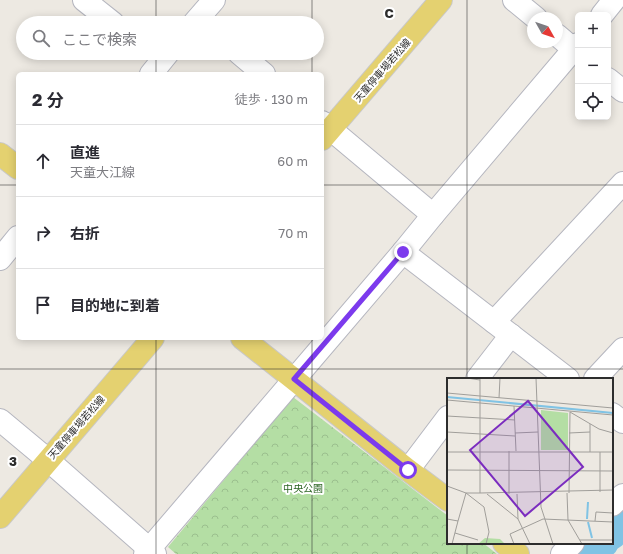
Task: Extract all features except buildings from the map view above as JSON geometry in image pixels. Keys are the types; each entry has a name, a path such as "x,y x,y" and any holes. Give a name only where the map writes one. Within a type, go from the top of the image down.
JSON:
{"main road":[{"name":"天童停車場若松線","path":"325,130 441,0"},
{"path":"0,154 16,166"},
{"name":"天童停車場若松線","path":"0,517 151,340"},
{"path":"245,340 447,499"},
{"path":"505,544 518,554"}],"street":[{"path":"84,0 104,16"},
{"path":"202,16 214,0"},
{"path":"514,0 529,12"},
{"path":"604,12 614,0"},
{"path":"563,39 576,48"},
{"path":"0,420 48,460 150,552 433,215 575,51"},
{"path":"247,60 262,72"},
{"path":"611,81 623,91"},
{"path":"325,130 433,215"},
{"path":"478,378 502,329 623,184"},
{"path":"0,259 16,239"},
{"path":"403,252 567,378"},
{"path":"596,378 623,349"},
{"path":"613,415 623,422"},
{"path":"408,470 447,419"},
{"path":"613,504 623,495"},
{"path":"562,554 572,544"}],"green space":[{"name":"中央公園","path":"293,397 447,515 447,544 484,544 497,554 176,554 168,547"}],"waterway":[{"path":"613,534 623,524"},
{"path":"592,554 603,544"}],"route":[{"path":"403,252 294,379 408,470"}]}
